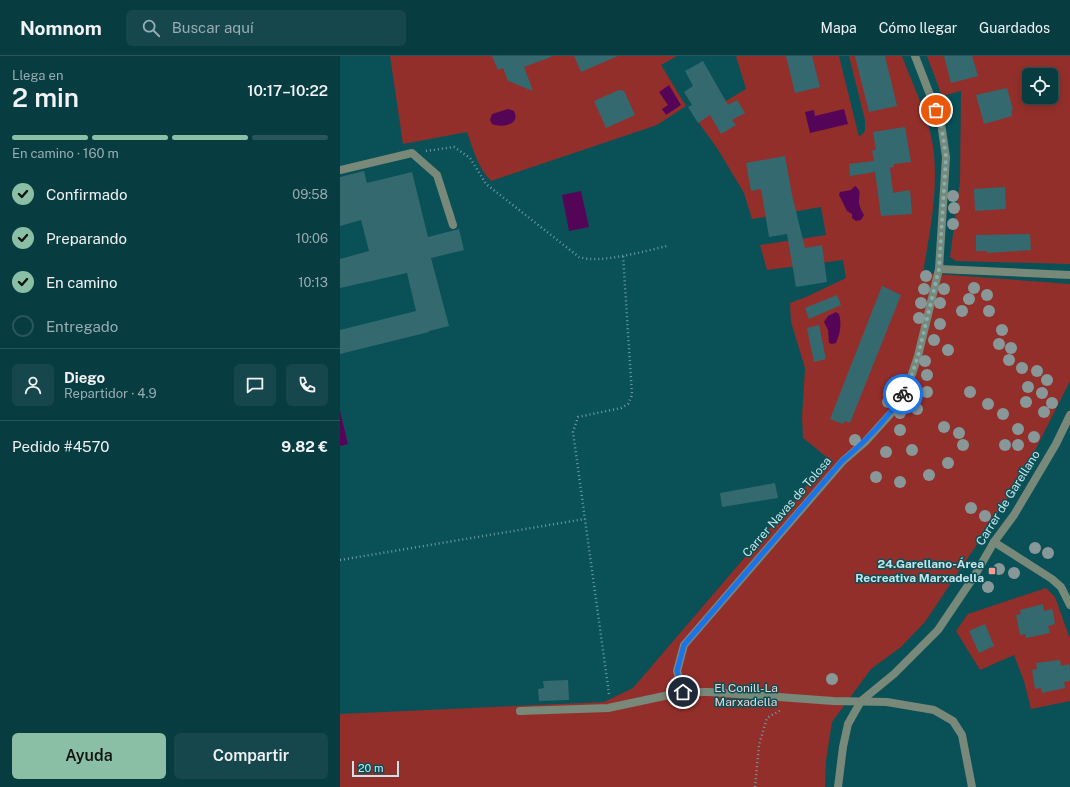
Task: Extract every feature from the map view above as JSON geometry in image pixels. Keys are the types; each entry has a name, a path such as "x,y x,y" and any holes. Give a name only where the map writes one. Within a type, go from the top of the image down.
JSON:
{"street":[{"name":"Carrer Navas de Tolosa","path":"683,692 677,671 684,645 842,461 865,442 893,411 908,386 918,356 939,269 946,157 941,123 915,56"},
{"path":"340,170 412,153 437,175 453,225"},
{"path":"939,269 1070,275"},
{"name":"Carrer de Garellano","path":"838,787 842,747 848,724 861,701 894,674 938,630 975,575 994,542 1014,515 1056,444 1070,415"},
{"path":"994,542 1052,579 1061,587 1070,605"},
{"path":"520,711 608,708 683,692 709,692 791,698 888,702 934,710 953,721 962,735 972,787"}],"path":[{"path":"412,153 454,148 470,158 486,184 579,257 587,260 623,255 667,246"},
{"path":"609,694 573,432 578,417 621,408 628,404 632,395 623,255"},
{"path":"340,560 585,519"},
{"path":"755,787 759,745 767,718 790,704 791,698"}],"green space":[{"path":"390,56 677,56 661,65 686,106 657,125 491,181 486,176 479,164 467,132 403,144"},
{"name":"El Conill-La Marxadella","path":"736,56 839,56 859,137 865,131 865,120 849,56 902,56 926,118 932,140 934,157 935,190 923,273 1070,284 1070,381 1020,480 925,622 901,647 871,669 832,722 826,760 825,787 340,787 340,714 604,702 633,688 829,459 803,438 802,417 805,368 791,322 790,303 846,278 843,260 767,270 760,245 826,235 821,207 752,219 744,193 717,148 696,119 746,89"},
{"path":"927,56 1070,56 1070,264 956,261 950,257 960,181 961,91 942,96"},
{"path":"1046,588 1055,597 1070,639 1070,701 1031,709 1024,681 1014,655 980,670 956,631 968,614"}],"shaded area":[{"path":"669,85 681,105 666,115 662,109 668,105 659,92"},
{"path":"508,109 514,111 515,120 513,122 501,126 492,124 490,120 492,114"},
{"path":"844,109 848,124 810,133 805,112 814,110 815,116"},
{"path":"855,186 860,193 859,204 864,215 861,220 856,221 852,218 852,214 847,211 839,195 840,192 851,190"},
{"path":"581,191 589,227 569,231 562,195"},
{"path":"836,312 839,314 840,318 840,329 836,343 832,344 829,343 828,330 824,322 828,316"},
{"path":"340,411 348,444 340,446"}],"building":[{"path":"492,56 551,57 524,67 533,91 508,81 503,68 498,70"},
{"path":"574,56 618,56 581,72"},
{"path":"786,56 812,56 820,87 795,93"},
{"path":"855,56 885,56 897,106 869,112"},
{"path":"944,56 972,56 978,76 951,83"},
{"path":"703,61 728,105 737,100 745,113 732,120 736,125 721,134 710,115 698,123 688,107 692,105 684,92 693,86 685,71"},
{"path":"1007,88 1013,110 1011,110 1012,116 984,124 976,95"},
{"path":"619,90 624,91 635,115 606,128 594,101"},
{"path":"905,127 911,162 894,164 894,167 890,168 893,193 910,190 912,214 881,216 875,172 850,176 849,164 874,161 872,151 876,150 873,132"},
{"path":"785,156 792,195 805,248 822,245 827,282 796,287 787,234 769,237 761,189 751,191 746,163"},
{"path":"364,171 367,183 412,172 428,237 459,229 464,250 431,258 449,326 340,354 340,330 416,311 407,273 340,288 340,259 369,251 361,220 340,226 340,177"},
{"path":"1005,187 1006,209 975,211 974,189"},
{"path":"1030,234 1031,250 987,253 987,251 976,251 976,235"},
{"path":"882,286 901,295 850,423 845,421 843,424 830,419"},
{"path":"837,295 841,305 809,319 805,308"},
{"path":"819,325 826,359 814,362 807,328"},
{"path":"775,483 778,498 722,507 720,493"},
{"path":"1043,604 1044,611 1052,609 1054,617 1055,624 1048,626 1050,633 1026,638 1025,634 1020,635 1016,615 1021,614 1020,610"},
{"path":"985,624 994,646 979,653 969,631"},
{"path":"1060,660 1061,666 1069,664 1070,681 1064,682 1065,688 1042,693 1041,688 1035,689 1032,670 1037,669 1036,663"},
{"path":"568,680 569,700 539,701 538,689 544,688 543,681"}],"way so far":[{"path":"903,394 908,386 918,356 939,269 946,157 941,123 936,110"}],"place":[{"name":"24.Garellano-Área Recreativa Marxadella","path":"992,571"}],"route":[{"path":"683,692 677,671 684,645 842,461 865,442 893,411 903,394"}]}
